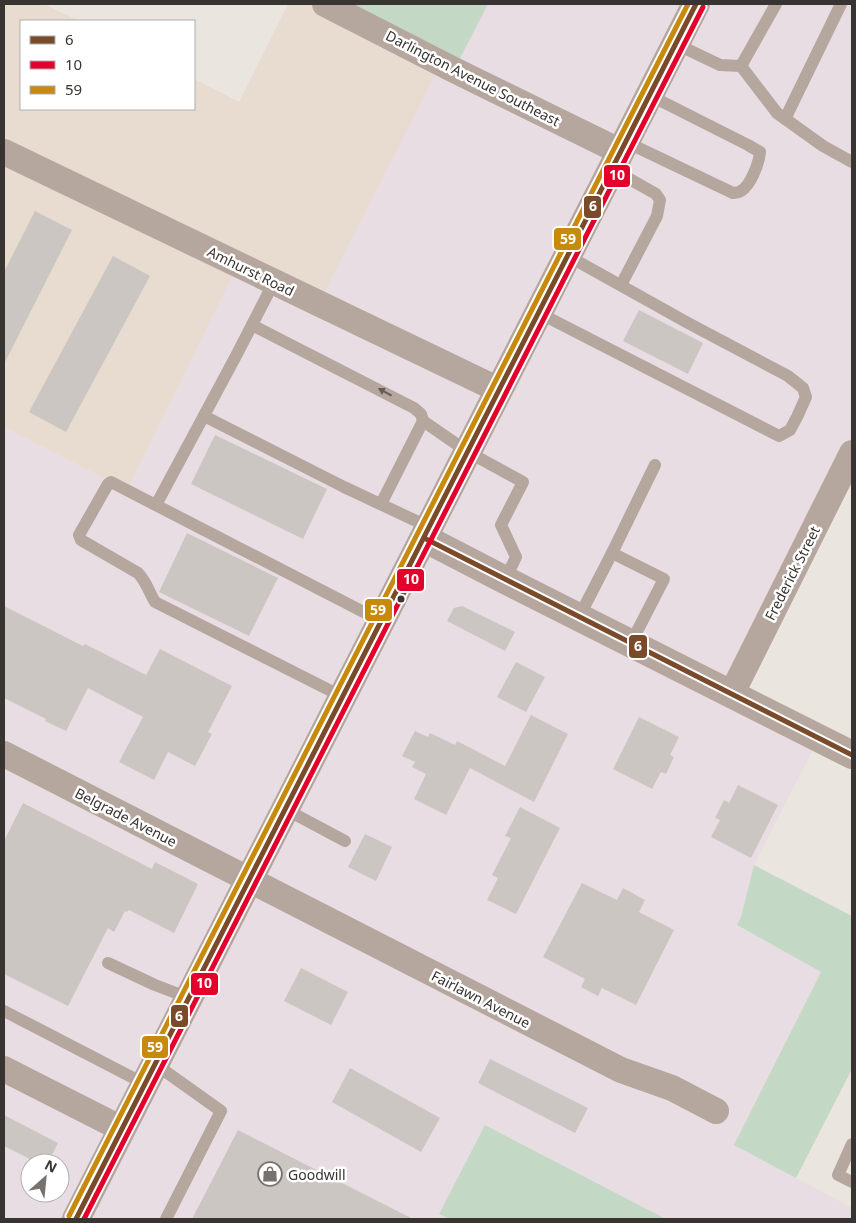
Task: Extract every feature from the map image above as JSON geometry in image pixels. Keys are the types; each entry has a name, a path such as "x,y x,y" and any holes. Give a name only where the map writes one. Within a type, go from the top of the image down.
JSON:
{"main road":[{"path":"76,1219 696,4"}],"street":[{"name":"Darlington Avenue Southeast","path":"325,4 619,154"},
{"name":"Amhurst Road","path":"4,152 499,390"},
{"name":"Frederick Street","path":"732,693 846,482 852,453"},
{"path":"427,532 505,580 852,755"},
{"name":"Belgrade Avenue","path":"4,754 249,880"},
{"name":"Fairlawn Avenue","path":"249,880 620,1070 656,1081 716,1111"},
{"path":"4,1069 122,1129"}],"lane":[{"path":"740,66 776,4"},
{"path":"784,119 841,4"},
{"path":"676,44 720,65 740,66 776,113 823,146 852,162"},
{"path":"619,154 733,193 741,192 748,183 760,157 760,152 649,95"},
{"path":"619,154 660,200 657,216 621,285"},
{"path":"538,313 760,428 779,436 790,430 806,397 803,388 788,376 568,256"},
{"path":"156,505 274,282"},
{"path":"252,324 414,408 421,414 422,421 381,504"},
{"path":"204,416 381,504 427,532"},
{"path":"422,421 468,452 523,482 501,525 516,558 505,580"},
{"path":"579,617 655,465"},
{"path":"343,696 155,602 144,579 138,573 81,540 79,535 108,484 111,482 381,621"},
{"path":"612,554 664,579 631,643"},
{"path":"285,809 345,841"},
{"path":"108,963 155,985 189,998"},
{"path":"4,1011 150,1074 221,1111 166,1219"},
{"path":"852,1144 838,1175 852,1182"}],"shaded area":[{"path":"4,4 44,4 77,20 20,20 20,110 195,110 195,80 239,102 288,4 325,4 441,63 319,303 238,265 127,490 4,427"},
{"path":"488,4 852,4 852,453 732,693 819,738 754,865 741,917 737,925 821,972 735,1145 852,1208 852,1219 666,1219 486,1125 439,1214 449,1219 4,1219 4,427 127,490 238,264 441,63 454,70"}],"green space":[{"path":"325,4 488,4 454,70"},
{"path":"754,865 852,916 852,1069 796,1178 734,1145 821,972 737,925 741,917"},
{"path":"485,1125 666,1219 449,1219 439,1214"}],"building":[{"path":"35,211 72,230 4,364 4,272"},
{"path":"113,256 150,276 66,432 29,412"},
{"path":"639,310 703,343 688,374 623,341"},
{"path":"215,435 327,489 303,539 191,484"},
{"path":"187,533 278,578 249,636 159,592"},
{"path":"4,606 146,675 160,649 232,686 208,732 212,734 195,766 168,752 154,780 119,762 143,717 88,688 66,731 4,698"},
{"path":"462,606 515,632 505,651 447,621 454,608"},
{"path":"516,662 545,677 526,712 497,697"},
{"path":"531,715 568,734 534,802 470,768 446,815 414,799 426,774 412,767 415,762 402,756 415,731 428,737 430,733 455,745 457,741 505,766"},
{"path":"639,717 679,737 670,755 674,757 666,774 661,772 652,789 613,769"},
{"path":"738,785 778,805 751,858 711,837 720,820 715,818 724,800 729,803"},
{"path":"23,803 152,869 155,862 198,884 174,933 129,910 125,911 114,932 108,928 68,1006 4,974 4,841"},
{"path":"520,807 560,828 516,914 487,900 498,878 492,875 511,838 505,836"},
{"path":"365,834 392,847 376,881 348,867"},
{"path":"582,883 617,900 623,888 645,900 639,912 674,930 636,1005 602,988 598,996 581,987 585,979 543,957"},
{"path":"301,968 348,992 331,1025 284,1001"},
{"path":"490,1059 588,1108 575,1133 478,1083"},
{"path":"350,1068 440,1118 421,1152 332,1102"},
{"path":"4,1115 58,1143 53,1153 20,1154 4,1146"},
{"name":"Goodwill","path":"238,1130 413,1219 192,1219"}],"transit line":[{"name":"59","path":"69,1216 688,4"},
{"name":"6","path":"76,1219 696,4"},
{"name":"10","path":"84,1219 703,7"},
{"name":"6","path":"424,538 852,755"}],"place":[{"name":"Goodwill","path":"270,1174"}]}
